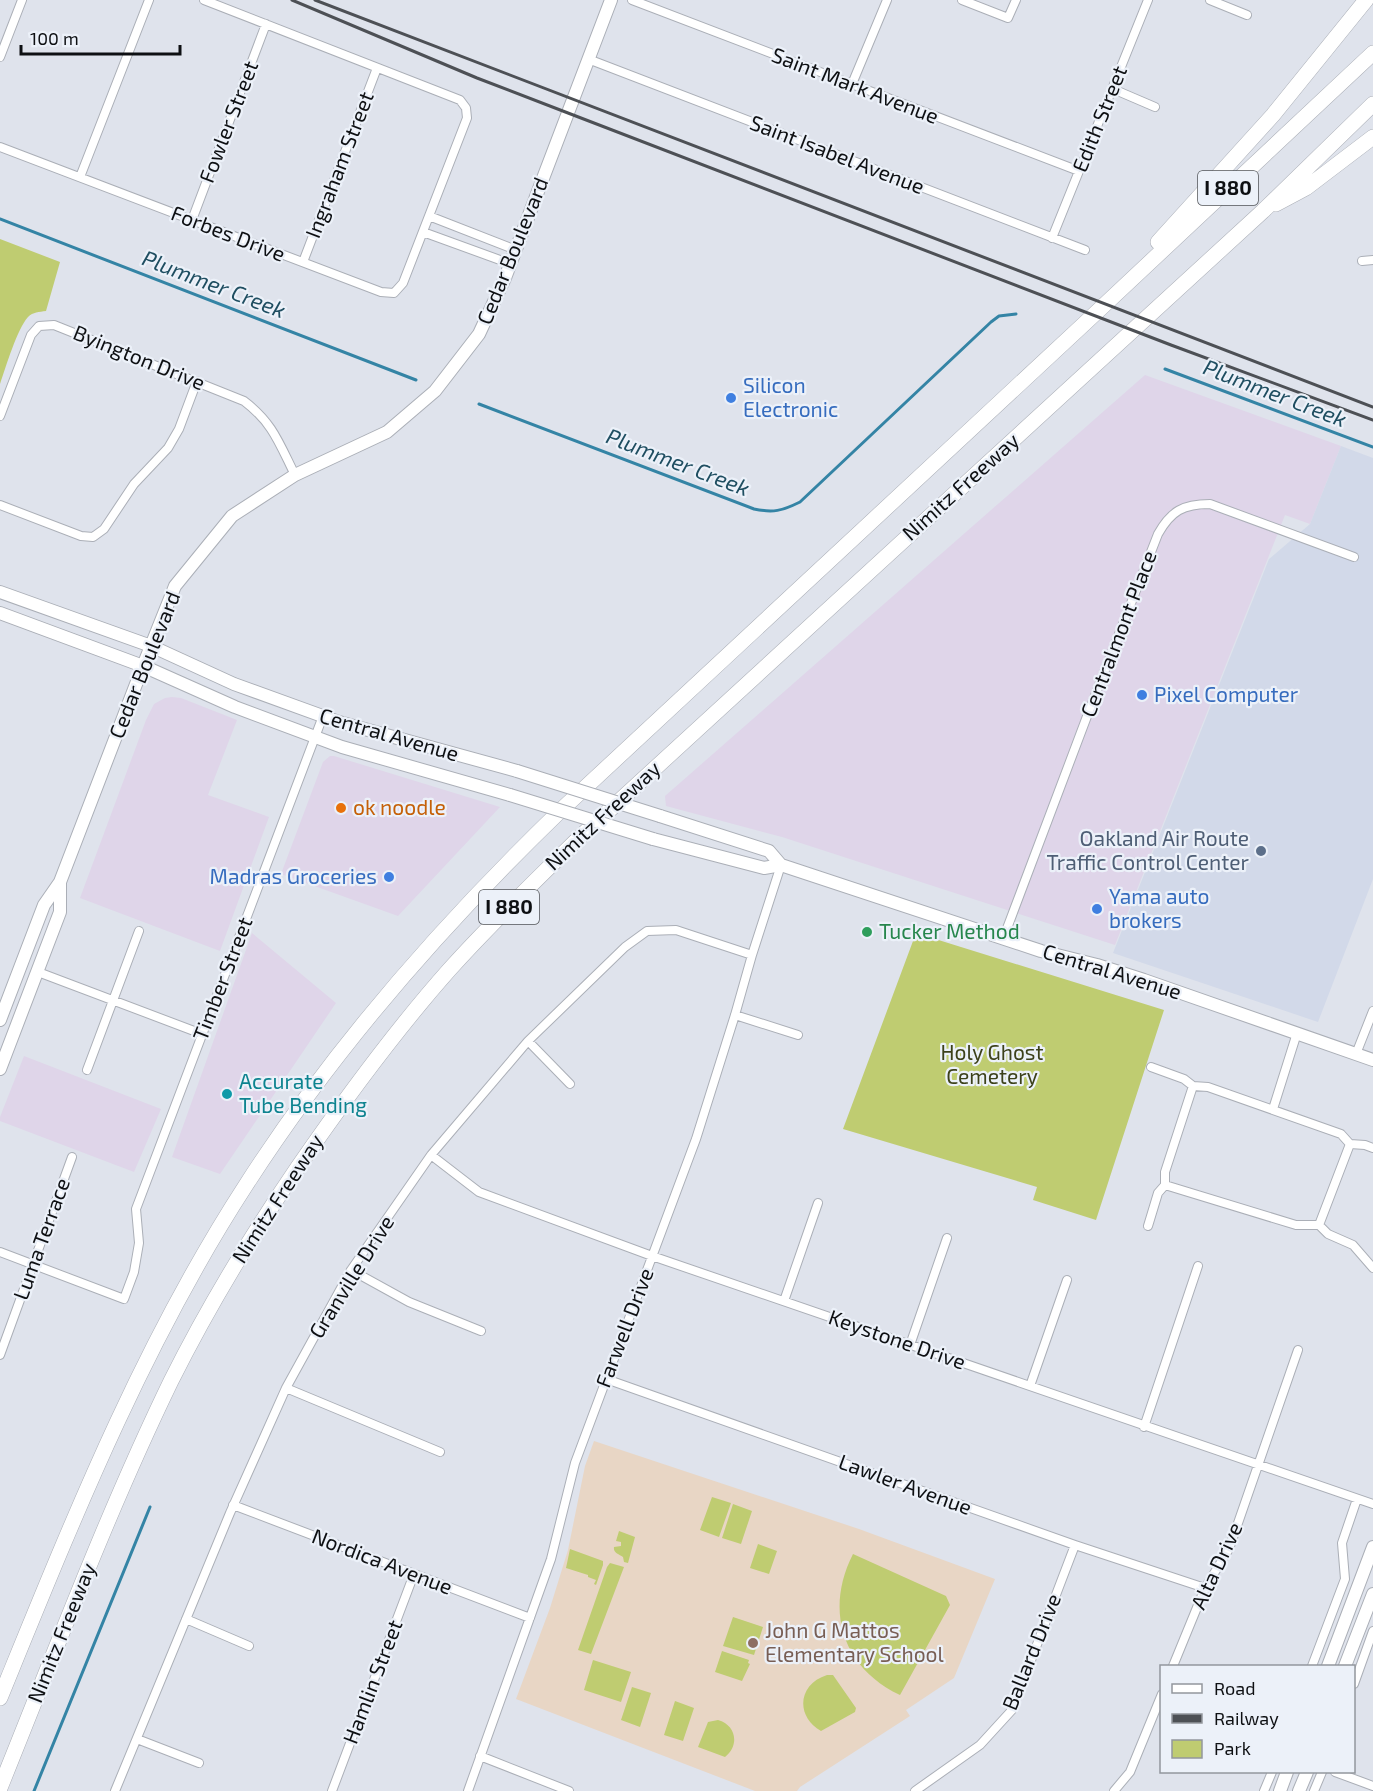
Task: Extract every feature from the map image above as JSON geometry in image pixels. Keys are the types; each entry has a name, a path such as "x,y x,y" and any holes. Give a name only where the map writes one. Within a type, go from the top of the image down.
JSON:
{"highway":[{"path":"1084,324 1273,116 1366,0"},
{"name":"Nimitz Freeway","path":"0,1698 101,1456 143,1366 191,1277 245,1186 303,1101 363,1023 497,871 1373,52"},
{"name":"Nimitz Freeway","path":"0,1788 131,1467 172,1380 218,1294 273,1204 329,1122 387,1044 450,969 580,837 1263,211 1373,105"},
{"path":"1263,211 1306,189 1373,137"}],"main road":[{"name":"Cedar Boulevard","path":"0,1020 44,905 60,882 176,586 232,516 295,475 387,432 435,391 479,334 511,264 611,0"},
{"name":"Central Avenue","path":"0,591 151,646 234,684 345,724 517,771 769,851 781,865"},
{"name":"Central Avenue","path":"0,613 143,666 235,707 342,747 653,839 764,868 781,865 1003,939 1097,965 1373,1060"},
{"name":"Cedar Boulevard","path":"0,1069 60,912 60,882"},
{"path":"1328,1665 1373,1547"},
{"path":"1345,1665 1373,1594"},
{"path":"1280,1791 1287,1773"},
{"path":"1299,1791 1307,1773"}],"street":[{"path":"0,57 22,0"},
{"path":"80,177 149,0"},
{"name":"Forbes Drive","path":"0,147 381,292 394,293 403,283 423,232 467,117 466,108 460,100 204,0"},
{"name":"Saint Mark Avenue","path":"632,0 1079,171"},
{"path":"852,84 887,0"},
{"path":"962,0 1008,18 1016,0"},
{"name":"Edith Street","path":"1052,237 1148,0"},
{"path":"1210,0 1248,15"},
{"name":"Fowler Street","path":"192,220 266,24"},
{"name":"Saint Isabel Avenue","path":"588,59 1085,250"},
{"name":"Ingraham Street","path":"303,262 377,68"},
{"path":"1113,89 1155,107"},
{"path":"429,216 516,250"},
{"path":"423,232 511,264"},
{"path":"1362,261 1373,260"},
{"name":"Byington Drive","path":"0,416 31,335 39,326 54,325 244,400 259,412 273,429 295,475"},
{"path":"0,505 81,536 93,537 104,528 134,484 168,448 179,429 197,381"},
{"name":"Centralmont Place","path":"1003,939 1089,711 1158,534 1166,520 1179,509 1194,504 1210,504 1353,557"},
{"name":"Timber Street","path":"33,1264 124,1299 134,1272 139,1243 136,1209 323,716"},
{"name":"Farwell Drive","path":"468,1791 550,1559 575,1462 696,1139 781,865"},
{"name":"Granville Drive","path":"116,1791 233,1505 286,1388 351,1270 431,1155 528,1041 625,946 647,931 676,930 752,955"},
{"path":"87,1070 139,931"},
{"path":"38,972 202,1034"},
{"path":"1356,1053 1373,1011"},
{"path":"735,1015 798,1035"},
{"path":"1273,1109 1297,1033"},
{"path":"528,1041 570,1084"},
{"path":"1151,1067 1184,1079 1193,1086 1208,1087 1341,1134 1350,1144 1373,1148"},
{"path":"1148,1226 1158,1193 1166,1185 1165,1172 1193,1086"},
{"path":"1319,1225 1350,1144"},
{"name":"Keystone Drive","path":"431,1155 479,1192 652,1256 1373,1504"},
{"name":"Luma Terrace","path":"0,1355 72,1157"},
{"path":"1166,1185 1296,1225 1319,1225 1328,1234 1353,1245 1373,1268"},
{"path":"784,1301 818,1203"},
{"path":"910,1345 947,1238"},
{"path":"0,1252 33,1264"},
{"path":"1144,1427 1198,1266"},
{"path":"351,1270 410,1302 481,1331"},
{"path":"1030,1386 1067,1280"},
{"name":"Alta Drive","path":"1173,1665 1205,1588 1229,1549 1298,1350"},
{"name":"Lawler Avenue","path":"606,1379 1075,1545 1205,1588"},
{"path":"286,1388 440,1452"},
{"path":"1312,1665 1345,1579 1342,1543 1357,1499"},
{"name":"Nordica Avenue","path":"233,1505 530,1618"},
{"name":"Ballard Drive","path":"915,1791 980,1745 1012,1710 1075,1545"},
{"name":"Hamlin Street","path":"332,1791 414,1574"},
{"path":"186,1619 249,1646"},
{"path":"1355,1680 1370,1650 1373,1631"},
{"path":"1353,1644 1370,1650"},
{"path":"1114,1791 1130,1772 1160,1697"},
{"path":"136,1739 199,1762"},
{"path":"480,1756 569,1791"},
{"path":"1264,1791 1272,1773"},
{"path":"1314,1791 1322,1773"},
{"path":"1338,1773 1373,1786"}],"shaded area":[{"path":"1145,375 1341,446 1310,524 1285,515 1115,945 782,837 666,806 665,796"},
{"path":"1341,446 1373,458 1373,879 1318,1022 1113,953 1269,559 1310,524"},
{"path":"172,697 181,698 237,720 208,795 269,817 220,951 80,898 146,720 154,704"},
{"path":"330,756 500,807 398,916 281,874 323,762"},
{"path":"252,933 336,1003 220,1174 172,1157"},
{"path":"24,1056 161,1109 134,1172 0,1121"},
{"name":"John G Mattos Elementary School","path":"594,1441 859,1529 995,1579 954,1678 906,1710 910,1716 797,1791 755,1791 516,1699 550,1608 568,1550 585,1466"}],"green space":[{"path":"0,239 60,262 46,311 32,314 24,323 0,384"},
{"name":"Holy Ghost Cemetery","path":"916,933 1164,1010 1096,1220 1033,1200 1037,1187 843,1129"},
{"path":"712,1497 731,1503 719,1537 700,1530"},
{"path":"733,1504 752,1511 741,1544 722,1538"},
{"path":"619,1531 635,1537 628,1563 624,1562 623,1557 614,1549 614,1547 621,1546 621,1542 616,1541"},
{"path":"758,1544 777,1551 769,1574 750,1568"},
{"path":"570,1549 603,1561 596,1585 594,1584 596,1580 588,1575 566,1568"},
{"path":"853,1554 946,1596 950,1605 900,1695 880,1684 865,1670 852,1654 844,1636 840,1617 840,1596 844,1575"},
{"path":"610,1563 624,1567 591,1654 578,1650"},
{"path":"733,1617 763,1627 754,1655 723,1646"},
{"path":"722,1651 749,1660 750,1664 742,1681 715,1672"},
{"path":"593,1660 631,1672 621,1702 584,1690"},
{"path":"827,1675 833,1675 856,1708 855,1712 821,1731 807,1717 803,1701 810,1685"},
{"path":"632,1687 651,1693 640,1727 621,1720"},
{"path":"675,1701 694,1708 683,1741 664,1735"},
{"path":"718,1720 729,1726 734,1736 733,1747 725,1757 698,1747 708,1722"}],"waterway":[{"name":"Plummer Creek","path":"0,219 416,380"},
{"name":"Plummer Creek","path":"479,404 754,509 777,510 800,502 991,322 999,316 1016,314"},
{"name":"Plummer Creek","path":"1165,369 1373,447"},
{"path":"34,1791 150,1507"}],"railway":[{"path":"292,0 477,78 1171,345 1373,420"},
{"path":"315,0 1373,407"}],"place":[{"name":"Silicon Electronic","path":"731,398"},
{"name":"Pixel Computer","path":"1142,695"},
{"name":"ok noodle","path":"341,808"},
{"name":"Oakland Air Route Traffic Control Center","path":"1261,851"},
{"name":"Madras Groceries","path":"389,877"},
{"name":"Yama auto brokers","path":"1097,909"},
{"name":"Tucker Method","path":"867,932"},
{"name":"Accurate Tube Bending","path":"227,1094"},
{"name":"John G Mattos Elementary School","path":"753,1643"}]}
